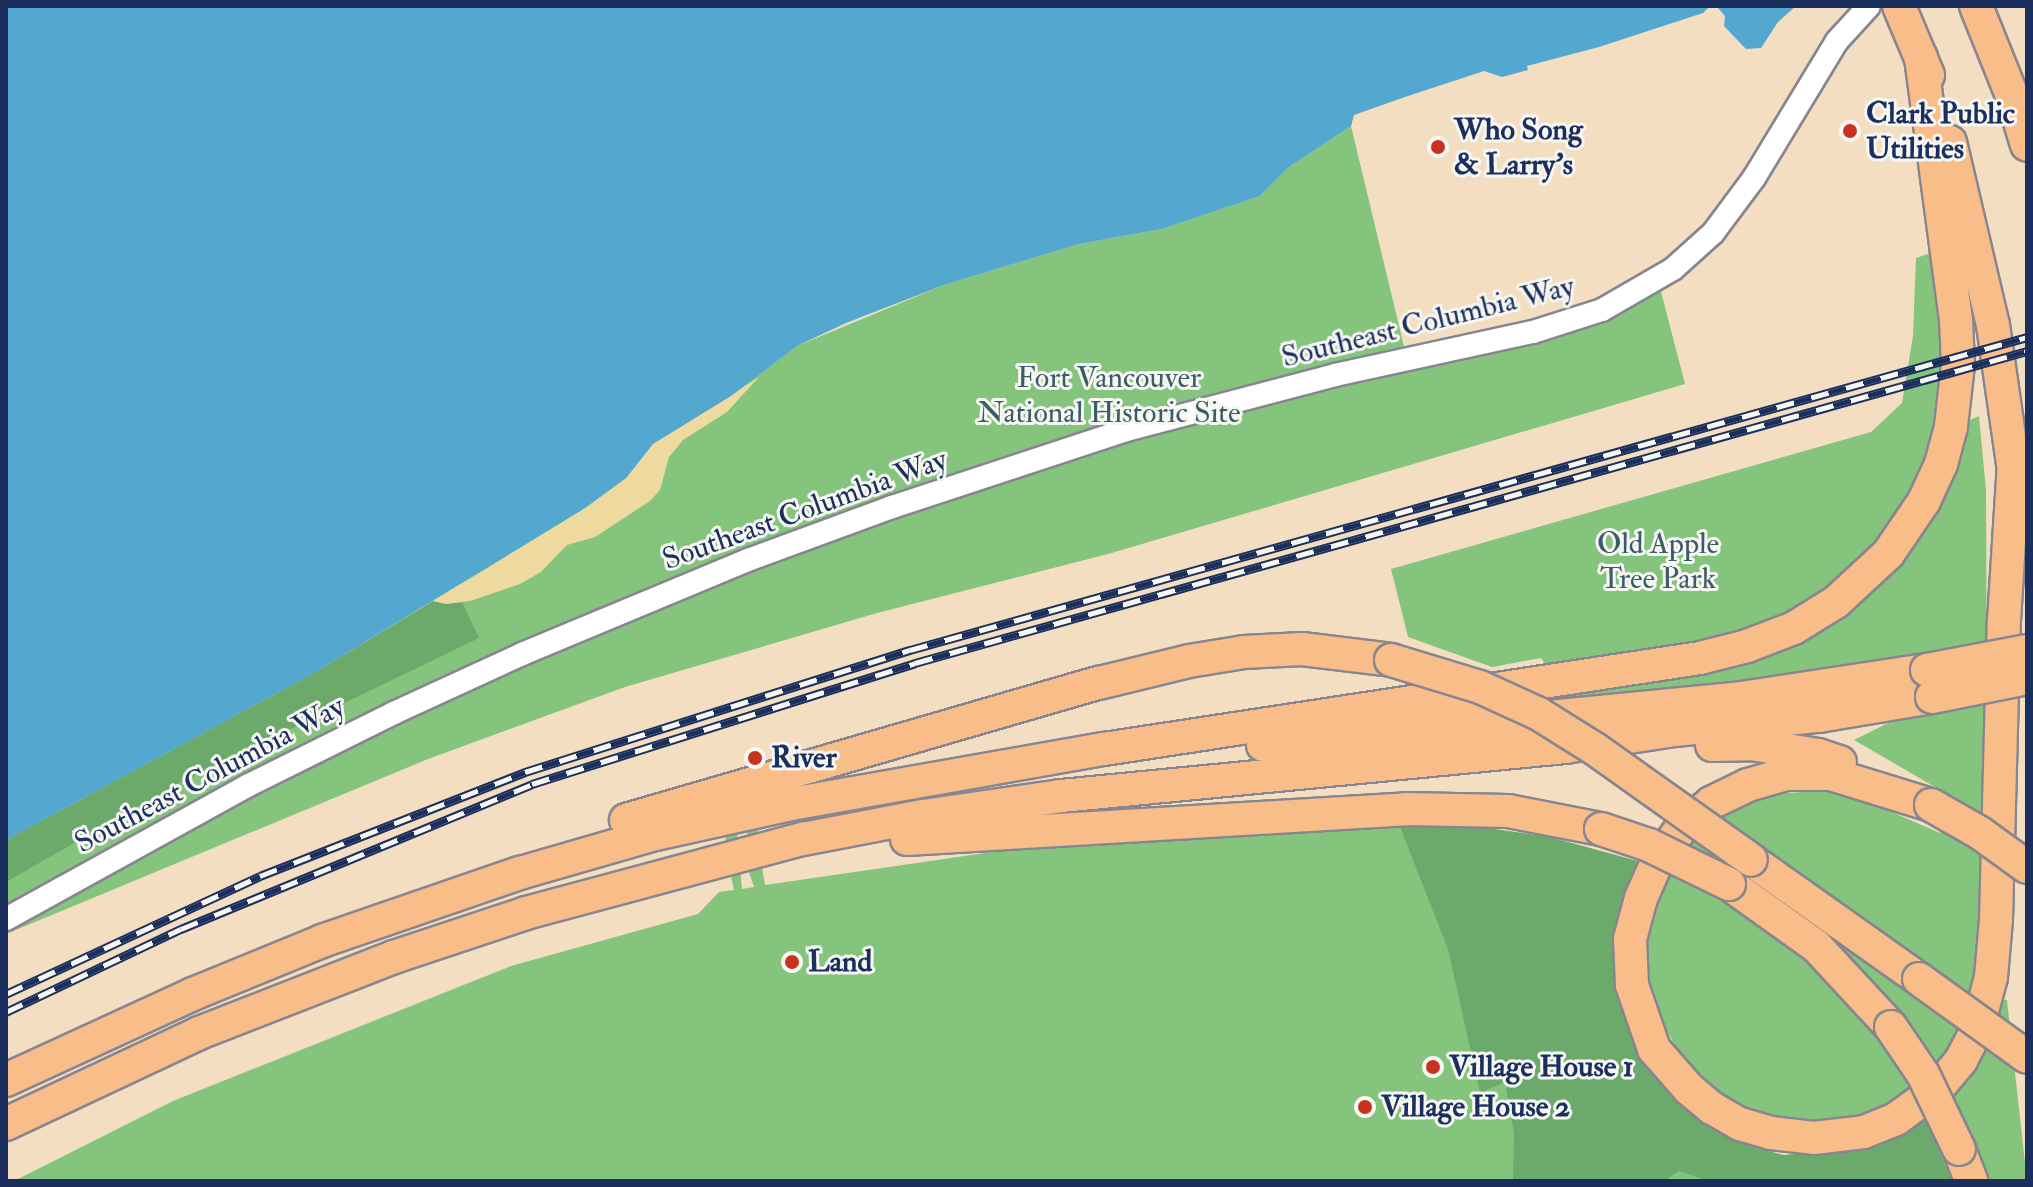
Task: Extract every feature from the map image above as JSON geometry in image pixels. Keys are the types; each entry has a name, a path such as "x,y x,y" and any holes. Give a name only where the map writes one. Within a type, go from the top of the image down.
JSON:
{"highway":[{"path":"1899,6 1921,57 1954,155 1979,258 2005,395 2014,464 2027,691"},
{"path":"1981,18 2027,145"},
{"path":"6,1080 167,1005 322,941 507,877 655,834 791,804 1104,749 1700,658 1770,638 1836,602 1872,572 1914,518 1941,464 1954,406 1958,365 1954,297 1921,57"},
{"path":"1931,805 1830,774 1786,774 1748,785 1711,803 1680,830 1657,862 1641,898 1630,939 1632,985 1654,1049 1689,1089 1712,1108 1740,1124 1771,1133 1814,1138 1864,1132 1896,1119 1925,1100 1949,1076 1970,1046 1983,1014 1991,977 2004,621 2014,464"},
{"path":"322,941 384,902 448,875 1131,675 1216,655 1272,650 1333,651 1391,660 1452,676 1539,714 1595,749 2027,1057"},
{"path":"6,1124 199,1033 381,961 526,913 857,828 1006,803 1131,788 1565,747 1675,730 1819,716 2027,651"},
{"path":"1001,769 1741,698 2027,678"},
{"path":"1565,747 1751,744 1818,755 1856,768 1931,805 1980,833 2027,867"},
{"path":"741,856 934,835 1406,809 1508,811 1601,829 1649,845 1729,884 1816,946 1860,989 1891,1027 1931,1090 1971,1181"}],"street":[{"name":"Southeast Columbia Way","path":"6,919 247,786 371,724 522,654 748,560 892,507 1126,430 1323,378 1533,332 1602,310 1673,269 1713,233 1754,178 1837,41 1869,6"}],"green space":[{"name":"Fort Vancouver National Historic Site","path":"1351,126 1407,359 1533,332 1658,280 1685,384 1108,554 877,613 625,687 428,759 6,934 6,840 314,673 455,588 644,460 797,346 944,285 1079,244 1162,229 1260,196 1289,167"},
{"name":"Old Apple Tree Park","path":"1931,253 1940,308 1941,391 1928,456 1906,504 1878,546 1837,585 1805,607 1761,627 1703,641 1547,666 1541,658 1492,667 1408,637 1391,569 1871,432 1902,403 1913,336 1916,258"},
{"path":"1979,416 1986,490 1987,704 1979,937 1972,999 1964,1026 1935,1069 1913,1088 1882,1108 1849,1122 1799,1121 1743,1108 1701,1082 1673,1042 1650,1000 1643,940 1662,888 1687,846 1718,818 1750,802 1787,793 1820,791 1853,795 1940,833 1959,801 1854,740 1888,723 1956,707 1859,667 1552,701 1536,694 1850,605 1966,422","holes":["1710,856 1738,872 1844,955 1896,1061 1862,1015 1806,957 1694,879"]},
{"path":"433,601 446,604 462,602 479,638 185,780 6,882 6,840 314,673"},
{"path":"760,812 757,838 765,885 1034,846 1400,827 1411,850 1593,990 1697,1140 1889,1181 14,1181 173,1101 511,966 698,914 719,892 734,890 725,849 726,833 736,821 742,889 754,887 748,869 747,818"},
{"path":"1467,825 1550,837 1645,863 1636,884 1614,982 1628,1027 1641,1053 1683,1105 1750,1146 1784,1155 1838,1150 1925,1115 1952,1181 1709,1181 1679,1171 1664,1181 1513,1181 1514,1133 1505,1082 1480,1093 1448,949 1400,827"},
{"path":"2000,999 2007,1000 2027,1181 1984,1181 1949,1095"}],"sand":[{"path":"759,377 727,412 683,440 669,457 660,490 650,501 595,537 567,545 541,572 520,584 470,601 446,604 433,601 585,508 626,478 653,444"}],"water":[{"path":"6,6 1796,6 1778,22 1761,48 1746,49 1724,26 1725,16 1718,8 1709,7 1703,13 1599,47 1527,66 1528,70 1502,77 1484,71 1405,97 1354,115 1351,126 1289,167 1260,196 1162,229 1079,244 944,285 846,323 797,346 731,396 653,444 626,478 585,508 314,673 6,840"}],"railway":[{"path":"6,994 260,876 525,772 910,650 2027,337"},
{"path":"6,1012 181,929 532,784 915,663 2027,351"}],"place":[{"name":"Clark Public Utilities","path":"1850,131"},
{"name":"Who Song & Larry's","path":"1438,147"},
{"name":"River","path":"755,758"},
{"name":"Land","path":"792,962"},
{"name":"Village House 1","path":"1433,1067"},
{"name":"Village House 2","path":"1365,1107"}]}
